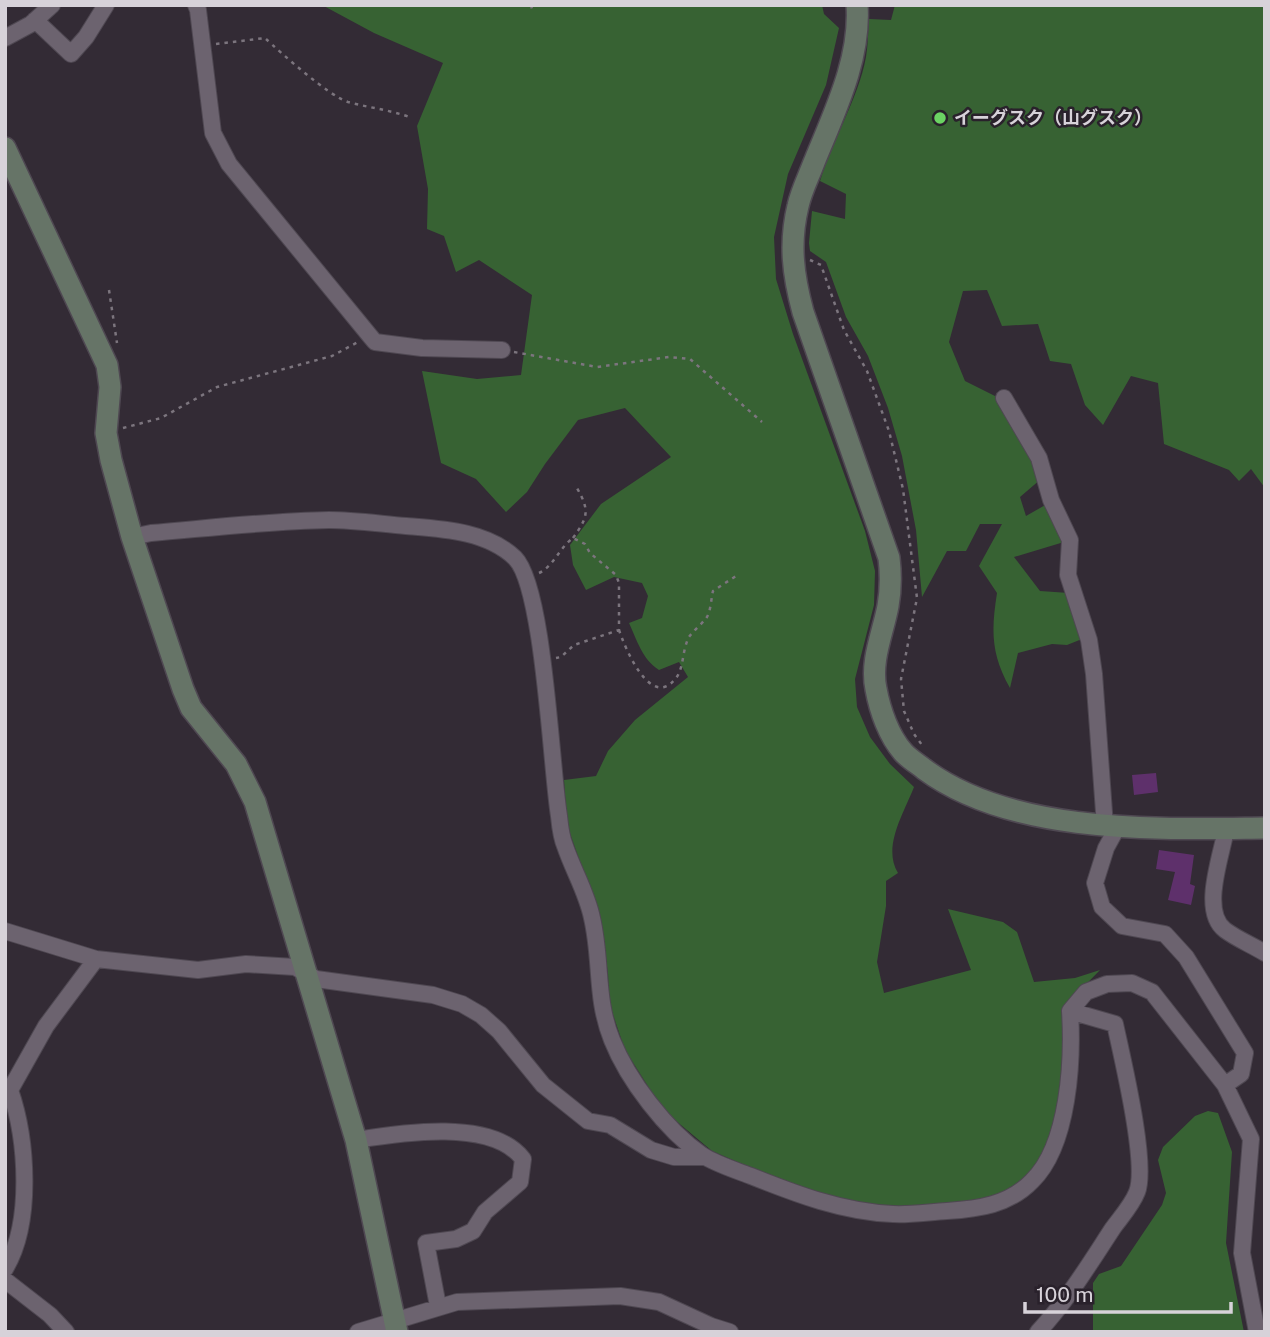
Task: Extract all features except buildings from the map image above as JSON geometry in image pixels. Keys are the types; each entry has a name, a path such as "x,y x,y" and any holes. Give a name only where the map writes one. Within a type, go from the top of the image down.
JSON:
{"street":[{"path":"5,38 36,20 52,5"},
{"path":"36,20 71,54 86,37 106,5"},
{"path":"196,5 213,133 229,164 375,342 422,348 502,350"},
{"path":"857,5 858,21 848,73 798,204 792,250 794,280 803,312 889,558 891,580 888,608 876,659 875,687 884,720 903,753 947,785 972,797 1039,816 1111,827 1265,828"},
{"path":"5,148 107,365 110,387 106,433 111,460 132,537 183,689 191,708 236,764 255,802 356,1140 396,1325"},
{"path":"1004,398 1039,458 1051,500 1070,540 1068,575 1089,640 1111,827 1095,883 1102,907 1122,926 1165,934 1186,957 1245,1053 1241,1074 1225,1085"},
{"path":"132,537 151,533 330,520 431,528 467,534 504,549 522,566 527,578 542,662 563,843 592,914 596,936 598,991 605,1021 614,1046 657,1113 705,1157 797,1195 852,1210 894,1214 975,1209 1008,1199 1033,1181 1049,1157 1062,1117 1072,1043 1070,1012 1086,992 1107,984 1132,983 1152,992 1225,1085 1251,1139 1242,1253 1257,1332"},
{"path":"1226,829 1213,894 1215,918 1224,930 1265,953"},
{"path":"5,931 96,959 198,970 246,964 295,967 316,979 433,995 462,1004 481,1015 499,1031 543,1086 588,1121 610,1125 651,1150 674,1157 705,1157"},
{"path":"5,1269 17,1243 24,1173 24,1143 17,1109 8,1086 46,1026 96,959"},
{"path":"1038,1332 1090,1264 1137,1192 1140,1170 1127,1076 1115,1024 1070,1012"},
{"path":"356,1140 419,1131 452,1132 482,1136 508,1144 523,1159 520,1182 485,1212 473,1231 456,1239 426,1243 438,1306"},
{"path":"5,1280 50,1315 66,1332"},
{"path":"358,1332 396,1325 438,1306 483,1300 620,1296 659,1302 730,1332"}],"path":[{"path":"203,46 265,38 296,65 346,101 390,110 412,118"},
{"path":"107,365 117,344 109,290"},
{"path":"106,433 162,418 217,387 332,356 370,336"},
{"path":"502,350 597,367 669,357 690,359 762,422"},
{"path":"527,578 544,570 583,524 587,512 586,503 577,488"},
{"path":"573,538 585,544 590,553 616,575 619,583 620,630 627,653 639,672 659,688 667,686 677,677 689,638 708,615 713,591 736,576"},
{"path":"542,662 561,657 574,645 620,630"}],"green space":[{"path":"322,5 822,5 824,14 839,28 826,85 788,174 774,237 776,279 793,334 865,531 875,571 874,605 855,679 857,707 870,737 890,764 914,787 893,841 892,852 898,873 886,881 886,906 877,962 884,993 971,970 948,909 1003,922 1017,932 1034,982 1075,978 1100,970 1062,1009 1065,1050 1057,1107 1048,1144 1036,1170 1015,1186 997,1196 968,1203 896,1209 804,1191 712,1151 663,1110 625,1050 609,1003 601,921 567,825 564,780 596,776 608,751 635,720 688,677 679,662 659,670 644,655 629,623 642,618 648,596 642,583 614,577 586,590 573,565 570,545 601,504 671,457 625,408 578,420 527,492 506,512 476,479 441,463 422,371 477,379 521,375 532,295 479,260 456,272 444,236 427,229 428,189 417,126 443,63 374,33"},
{"path":"895,5 1265,5 1265,488 1251,469 1239,481 1229,470 1164,444 1158,383 1131,376 1103,425 1085,405 1071,364 1050,361 1038,324 1002,326 987,290 963,291 949,342 965,381 999,398 1041,479 1020,497 1026,516 1047,504 1064,542 1014,557 1040,591 1069,593 1082,639 1067,645 1052,644 1018,653 1010,688 999,664 994,642 997,593 979,566 1002,524 980,524 966,551 947,551 922,597 916,530 902,456 888,408 868,356 846,317 826,262 810,251 812,211 845,219 846,194 820,181 862,73 867,52 869,19 891,20"},
{"path":"1208,1111 1218,1113 1232,1152 1226,1243 1244,1332 1093,1332 1093,1283 1099,1274 1121,1266 1162,1205 1166,1193 1158,1160 1163,1147 1195,1116"}],"place":[{"name":"イーグスク（山グスク）","path":"940,118"}]}
